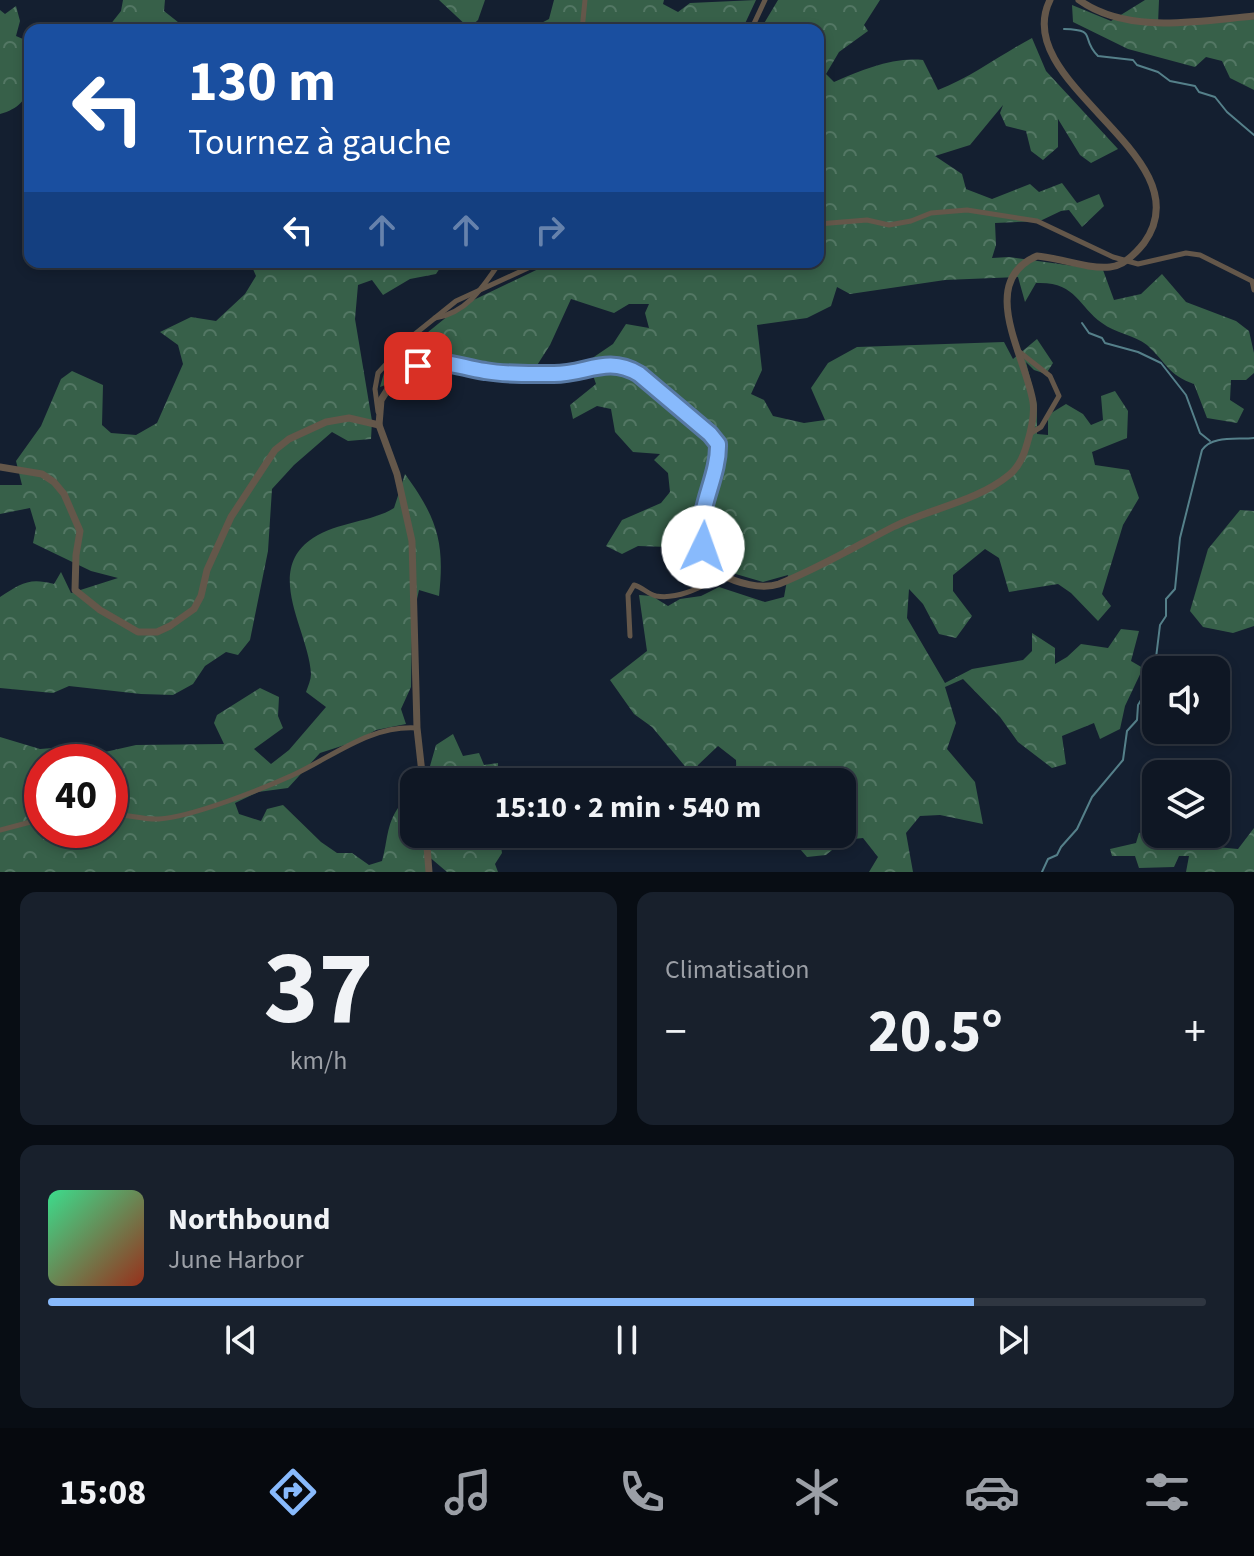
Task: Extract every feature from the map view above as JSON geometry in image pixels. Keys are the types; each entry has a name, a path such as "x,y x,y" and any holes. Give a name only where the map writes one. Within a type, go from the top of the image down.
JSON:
{"street":[{"path":"583,24 585,0"},
{"path":"754,24 765,0"},
{"path":"379,425 381,400 388,389 411,369 431,361 507,373 563,374 602,365 629,368 718,444 700,536 704,555 723,575 754,585 778,585 902,523 985,491 1016,467 1030,434 1033,402 1007,306 1008,281 1019,266 1037,256 1104,267 1119,266 1142,246 1156,221 1158,207 1155,190 1121,138 1061,69 1044,27 1050,0"},
{"path":"1079,0 1094,10 1153,22 1254,16"},
{"path":"824,224 867,220 889,225 931,213 967,210 1037,221 1124,261 1138,264 1186,253 1200,255 1252,281 1254,290"},
{"path":"479,290 496,268"},
{"path":"421,768 417,728 412,541 397,474 379,425 375,389 378,373 394,354 456,301 528,268"},
{"path":"1017,350 1050,376 1059,396 1041,427 1030,434"},
{"path":"0,467 42,474 64,494 80,531 75,590 100,610 138,632 157,632 194,609 201,596 207,570 231,517 282,444 326,422 349,418 379,425"},
{"path":"630,636 628,595 634,585 653,595 666,596 694,590 723,575"},
{"path":"128,816 158,819 203,809 292,775 382,730 417,728"},
{"path":"0,830 24,824"},
{"path":"427,848 429,872"}],"green space":[{"path":"123,0 165,0 164,11 180,24 111,24 121,11"},
{"path":"439,0 485,0 478,20 474,24 465,24"},
{"path":"554,0 664,0 663,4 678,12 690,3 756,0 745,24 539,24 549,19"},
{"path":"778,0 880,0 864,25 868,31 839,52 826,74 834,82 888,62 923,60 938,90 1032,38 1046,71 1118,149 1091,163 1080,155 1058,119 1058,147 1043,160 1031,151 1026,131 1006,126 1000,113 1003,105 970,145 935,156 962,174 966,189 992,199 1030,184 1039,192 1062,183 1077,203 1099,194 1104,206 1082,227 1069,210 1040,221 995,223 996,245 992,258 1009,257 1103,270 1114,300 1141,294 1162,274 1186,302 1236,321 1249,331 1254,353 1254,373 1246,380 1231,380 1230,400 1244,409 1237,423 1207,418 1194,384 1173,372 1147,345 1102,323 1068,290 1049,283 1036,283 1025,302 1018,277 945,280 850,294 837,287 831,306 807,318 757,325 762,370 751,394 764,400 773,416 804,423 825,420 811,388 828,363 857,347 1004,342 1013,359 1037,339 1053,363 1046,374 1034,370 1026,362 1037,405 1037,434 1048,435 1048,415 1066,404 1083,414 1091,425 1103,420 1101,396 1115,391 1128,411 1127,438 1092,452 1095,465 1129,470 1139,498 1123,525 1102,594 1111,606 1098,621 1058,584 1009,592 999,558 985,549 953,575 953,591 972,616 956,638 939,634 923,604 909,589 907,618 945,683 972,669 1023,660 1032,651 1032,633 1055,648 1055,664 1081,644 1108,648 1121,629 1139,631 1131,661 1142,670 1125,706 1120,729 1100,739 1094,723 1062,736 1066,764 1052,768 1018,742 1000,717 963,679 945,687 956,723 947,749 975,782 983,824 940,815 920,816 906,833 913,872 869,872 878,857 863,838 856,839 856,768 736,768 736,760 718,746 697,768 686,768 652,727 634,714 610,680 647,651 639,595 652,596 668,606 719,587 765,602 784,597 788,575 763,582 705,565 692,533 669,547 638,546 622,554 606,546 622,520 661,503 670,492 668,473 654,460 660,454 633,452 615,432 611,409 597,406 573,419 570,405 596,384 588,361 613,344 626,324 649,328 645,313 649,304 629,304 614,313 571,299 550,345 534,370 480,369 420,357 396,381 380,387 386,366 459,307 540,268 824,268 824,24 764,24"},
{"path":"1145,0 1159,0 1158,24 1254,19 1254,90 1230,78 1222,61 1206,57 1195,67 1128,49 1073,22 1072,5 1111,21"},
{"path":"16,6 20,21 16,36 24,39 24,98 12,109 0,114 0,10 5,14"},
{"path":"253,268 440,268 436,274 410,279 383,295 372,280 358,285 355,319 372,421 371,439 348,441 332,432 272,489 268,551 250,640 238,655 226,652 205,666 193,684 173,695 69,686 53,693 0,688 0,597 25,583 38,581 54,584 61,572 71,593 118,578 91,571 33,543 36,528 30,508 0,514 0,485 22,485 16,461 41,426 61,379 72,371 103,385 102,425 111,433 136,435 157,423 183,364 178,345 160,332 191,317 216,321 245,294 256,276"},
{"path":"405,474 431,518 441,560 439,596 419,590 412,622 411,687 401,709 406,724 376,730 357,741 320,753 288,788 258,792 235,803 239,814 261,821 267,809 283,805 321,842 337,853 352,853 369,865 382,861 389,827 400,808 400,848 501,848 502,853 495,864 498,872 447,872 427,855 426,872 0,872 0,737 24,744 24,848 128,848 128,747 224,744 214,723 217,715 260,688 279,697 278,716 283,728 254,749 271,764 289,750 326,707 306,692 311,674 292,602 291,567 298,552 313,538 394,508"},
{"path":"1240,510 1254,511 1254,626 1233,633 1203,627 1190,611 1208,549"},
{"path":"453,734 463,756 479,753 484,765 498,763 498,768 430,768 436,745"},
{"path":"1254,828 1254,872 1186,872 1189,856 1179,856 1174,867 1139,868 1135,856 1112,856 1110,849 1136,843 1142,832 1142,848 1238,849"},
{"path":"799,848 834,848 826,855 807,857"}],"waterway":[{"path":"1064,29 1085,33 1098,56 1133,60 1170,81 1195,86 1199,92 1215,97 1254,135"},
{"path":"1082,323 1089,333 1102,338 1105,343 1138,352 1161,363 1186,395 1200,433 1210,441"},
{"path":"1042,872 1048,859 1057,855 1077,829 1092,797 1123,760 1127,731 1137,720 1138,705 1149,687 1155,666 1160,625 1166,616 1166,599 1175,589 1180,538 1202,450 1218,440 1254,438"}],"route":[{"path":"418,366 431,361 444,361 484,371 563,374 615,365 639,374 718,444 700,530 703,547"}]}
